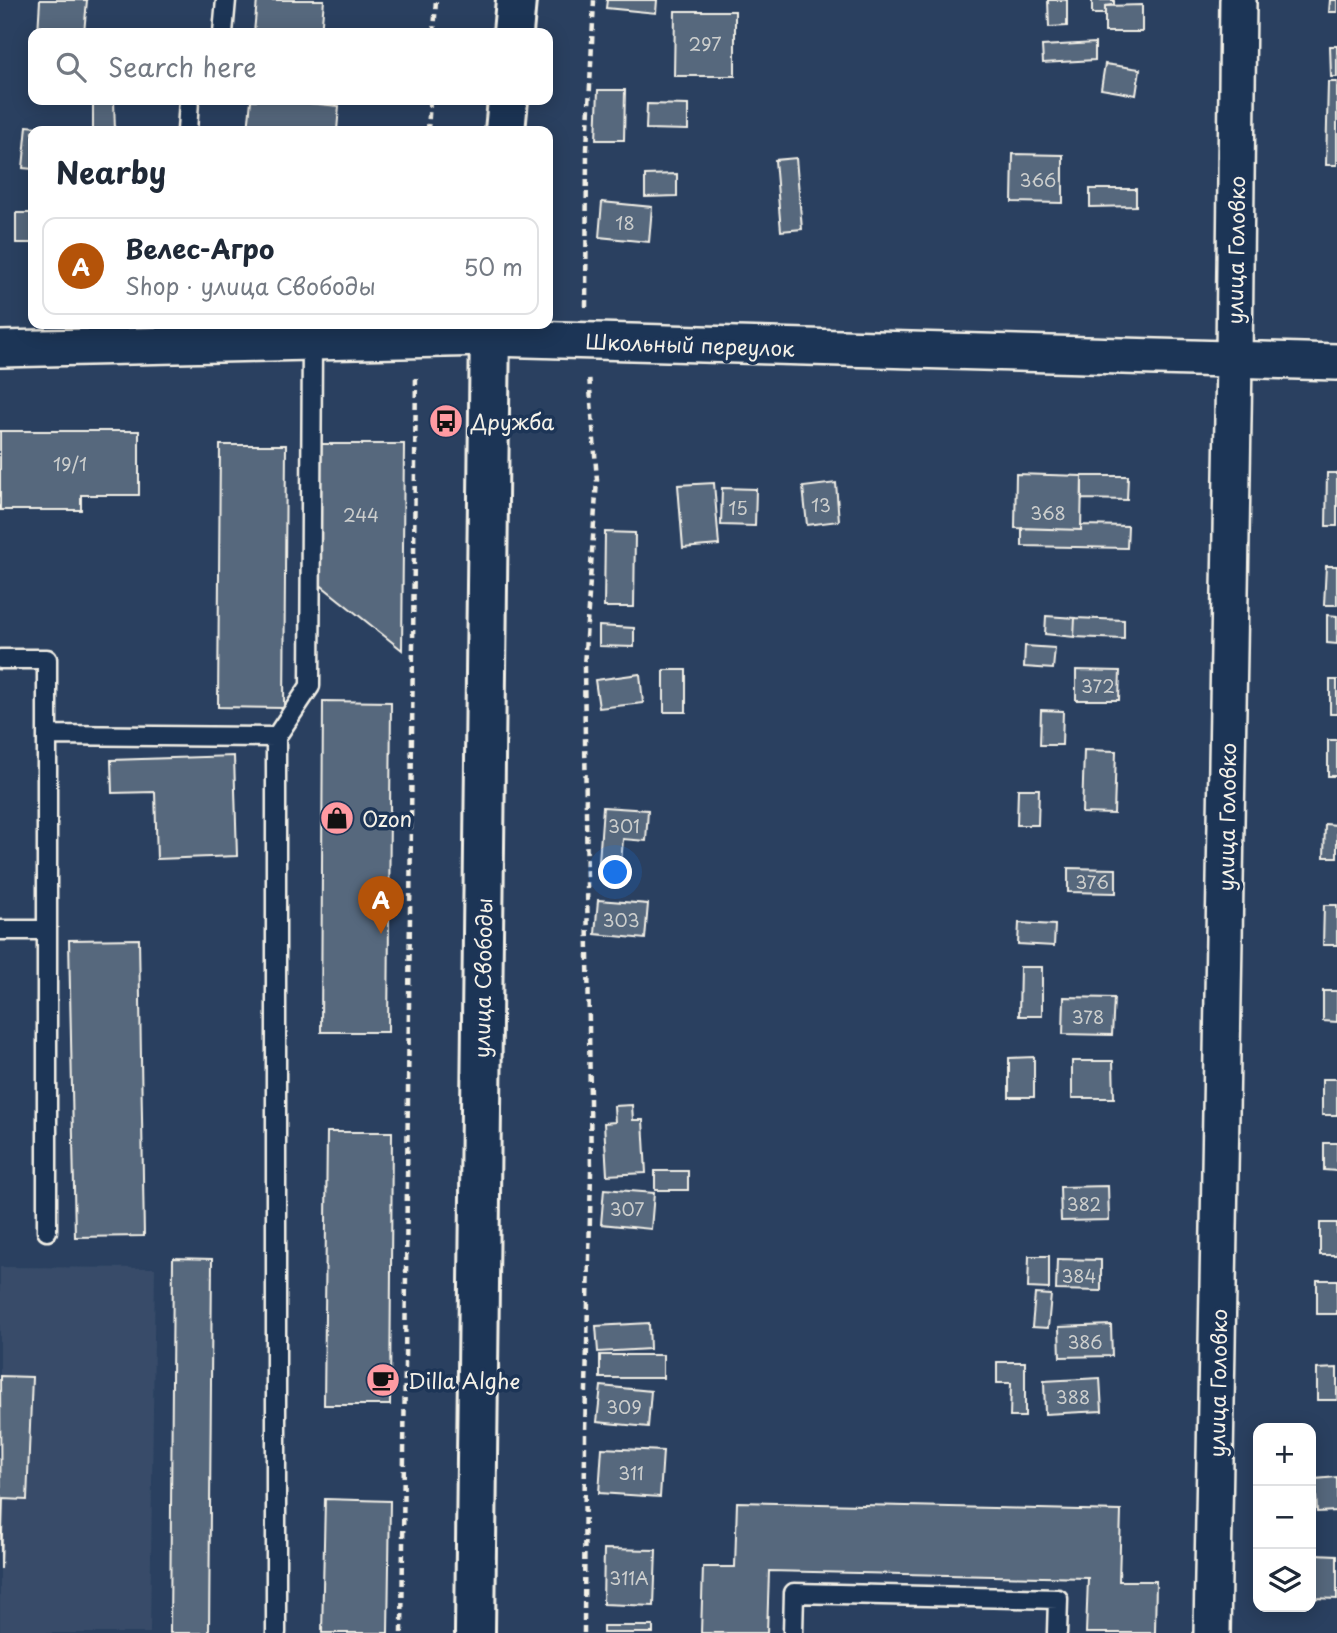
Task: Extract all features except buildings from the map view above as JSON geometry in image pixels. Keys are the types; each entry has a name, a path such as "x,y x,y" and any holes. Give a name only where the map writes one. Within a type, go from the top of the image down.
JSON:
{"main road":[{"path":"513,28 516,0"},
{"path":"505,126 508,105"},
{"name":"улица Свободы","path":"475,1633 489,331"}],"street":[{"name":"улица Головко","path":"1212,1633 1238,0"},
{"name":"Школьный переулок","path":"0,349 174,335 312,342 417,340 489,331 586,341 1337,362"}],"lane":[{"path":"223,28 226,0"},
{"path":"187,126 189,105"},
{"path":"276,1633 276,737 310,686 312,342"},
{"path":"0,659 47,659 47,1231"},
{"path":"47,736 276,737"},
{"path":"0,930 47,930"},
{"path":"793,1633 794,1592 1058,1599 1057,1633"}],"path":[{"path":"434,28 436,0"},
{"path":"584,1633 585,1420 591,1158 584,666 597,480 586,341 587,149 594,0"},
{"path":"428,126 430,105"},
{"path":"402,1633 417,340"}],"shaded area":[{"path":"0,1267 155,1268 150,1633 0,1633"}],"place":[{"name":"Дружба","path":"446,421"},
{"name":"Ozon","path":"337,818"},
{"name":"Велес-Агро","path":"381,934"},
{"name":"Dilla Alghe","path":"383,1380"}]}
